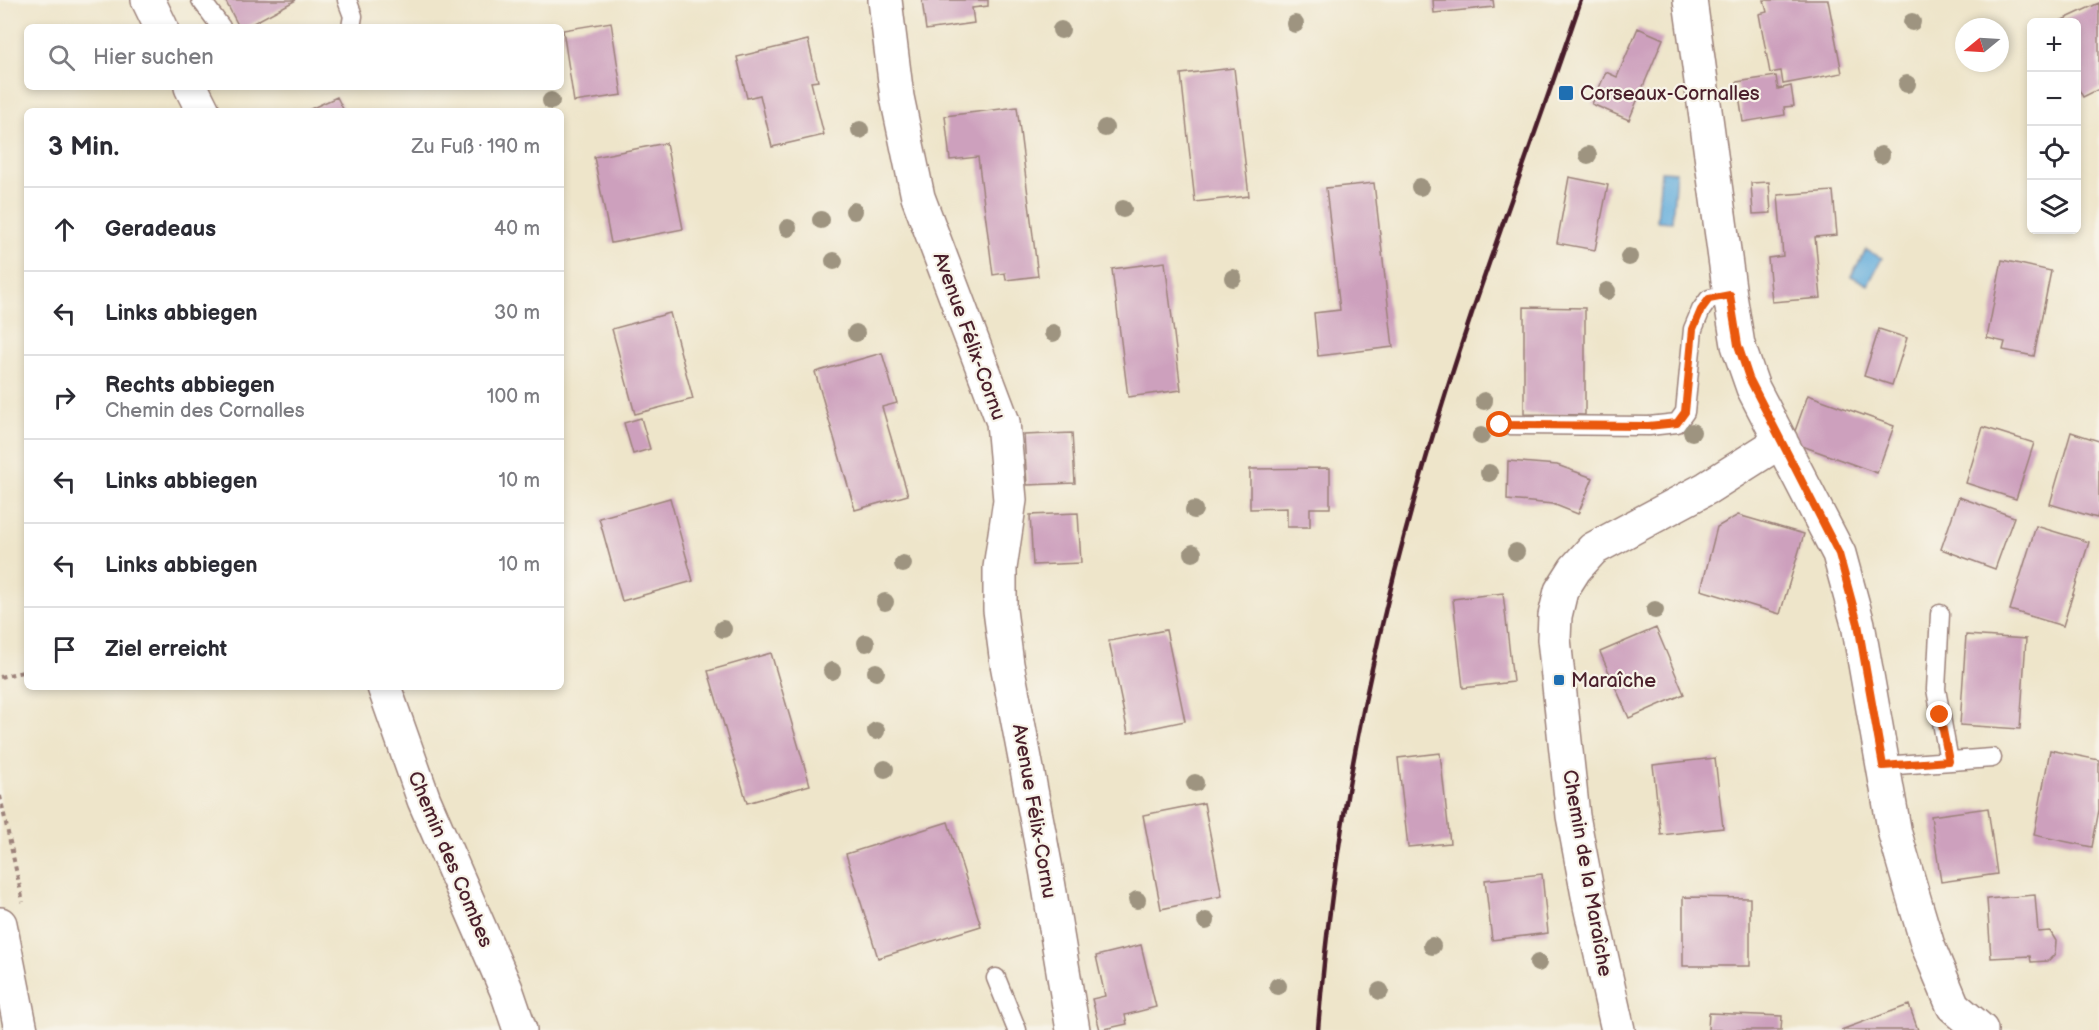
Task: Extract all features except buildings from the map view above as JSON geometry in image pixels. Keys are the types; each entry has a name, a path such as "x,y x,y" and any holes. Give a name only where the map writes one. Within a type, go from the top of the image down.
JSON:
{"main road":[{"path":"148,0 160,24"},
{"name":"Avenue Félix-Cornu","path":"885,0 897,97 918,197 1004,422 1010,500 1000,568 1000,610 1007,664 1046,869 1073,1030"},
{"path":"1690,0 1735,331 1743,363 1753,388 1839,554 1858,624 1895,834 1928,946 1953,1006 1981,1030"},
{"path":"192,90 202,108"},
{"name":"Chemin de la Maraîche","path":"1618,1030 1590,906 1573,816 1554,639 1555,616 1561,591 1575,569 1593,549 1707,488 1780,441"},
{"name":"Chemin des Combes","path":"385,690 424,800 506,989 520,1030"},
{"path":"0,924 21,1030"}],"lane":[{"path":"201,0 219,24"},
{"path":"347,0 353,16 352,24"},
{"path":"1500,425 1648,426 1677,423 1685,412 1691,340 1695,323 1709,299 1730,295"},
{"path":"1940,614 1936,688 1949,761"},
{"path":"1883,766 1992,758"},
{"path":"996,978 1017,1030"}],"path":[{"path":"0,677 24,672"}],"water":[{"path":"1661,171 1676,172 1672,222 1657,221"},
{"path":"1866,250 1882,258 1868,285 1851,276"}],"railway":[{"path":"1318,1030 1324,961 1343,823 1368,686 1401,550 1456,361 1581,0"}],"place":[{"name":"Corseaux-Cornalles","path":"1566,93"},
{"name":"Maraîche","path":"1559,680"}],"route":[{"path":"1500,425 1648,426 1677,423 1685,412 1691,340 1695,323 1709,299 1730,295 1738,345 1749,378 1839,554 1858,624 1883,766 1949,761 1940,715"}]}
